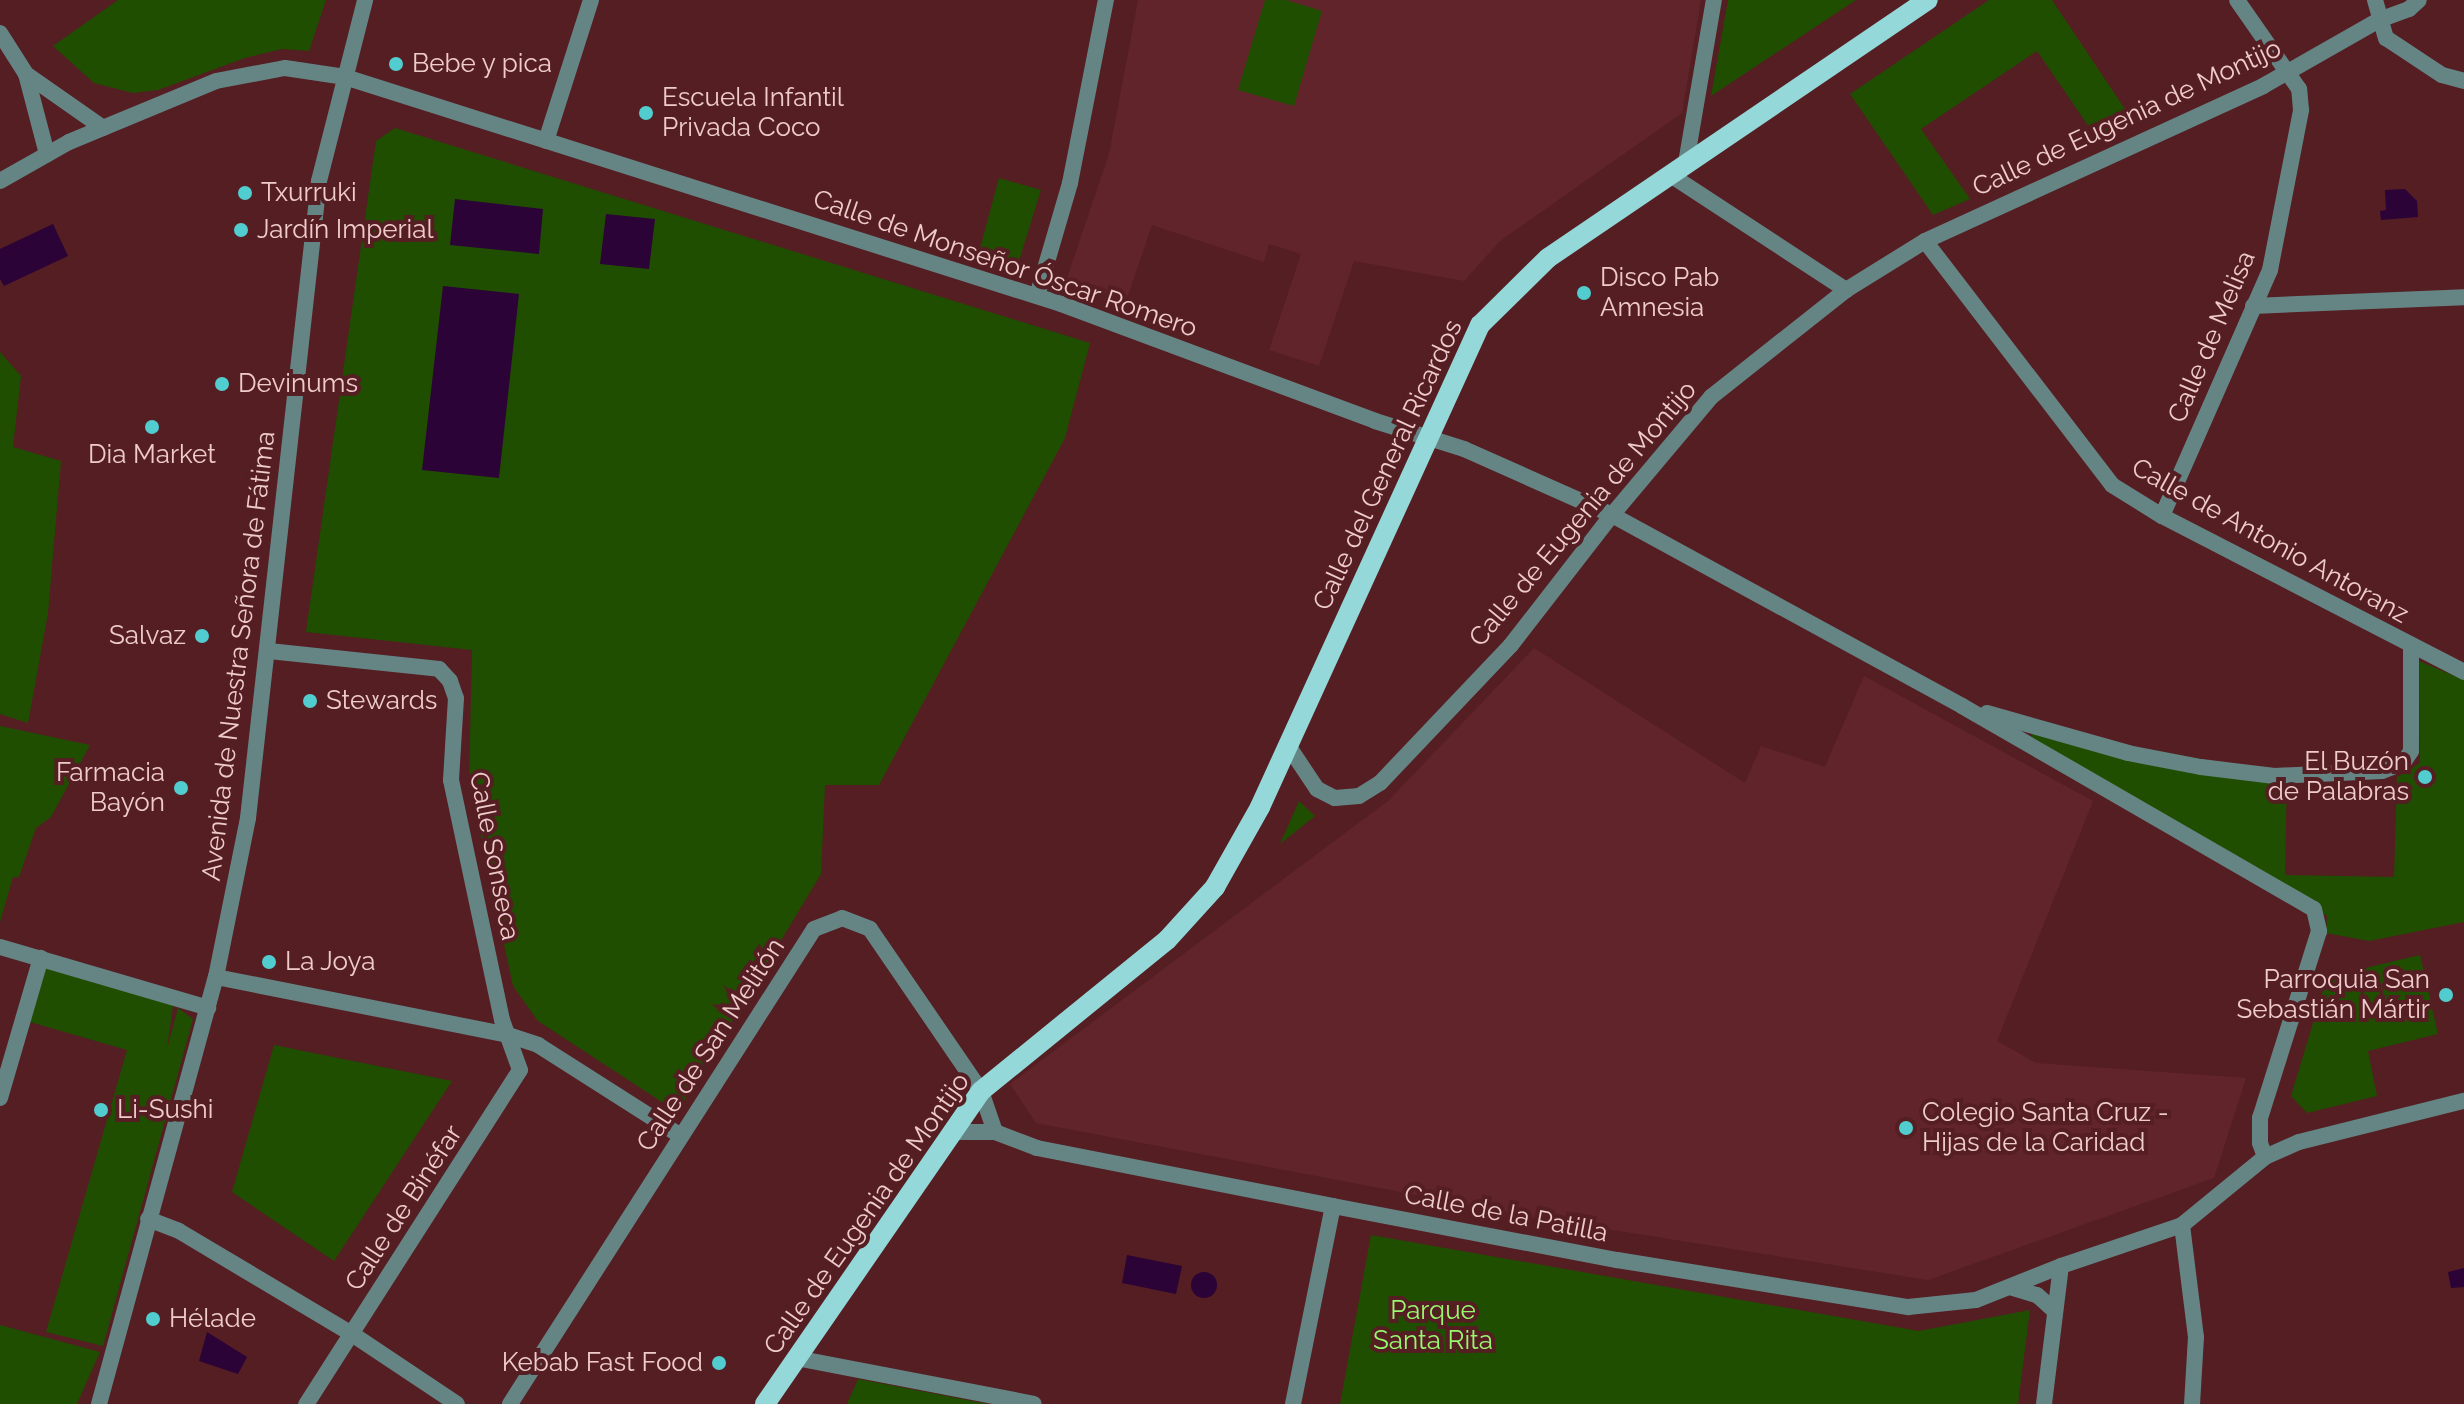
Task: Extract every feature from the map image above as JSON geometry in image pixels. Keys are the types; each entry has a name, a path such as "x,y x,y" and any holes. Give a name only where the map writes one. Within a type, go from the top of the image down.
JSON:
{"main road":[{"name":"Calle del General Ricardos","path":"1167,940 1215,887 1260,807 1425,439 1480,325 1548,258 1928,0"},
{"name":"Calle de Eugenia de Montijo","path":"765,1404 981,1091 1167,940"}],"street":[{"name":"Avenida de Nuestra Señora de Fátima","path":"99,1404 216,977 248,818 319,181 365,0"},
{"path":"546,141 591,0"},
{"path":"1037,296 1070,183 1106,0"},
{"path":"1714,0 1678,168 1846,290"},
{"name":"Calle de Melisa","path":"2162,516 2270,270 2301,110 2299,89 2237,0"},
{"path":"2375,0 2386,38 2442,75 2464,81"},
{"name":"Calle de Eugenia de Montijo","path":"1287,744 1317,789 1335,798 1359,796 1380,783 1511,645 1612,515 1711,397 1846,290 1925,241 2287,74 2379,20 2409,9 2419,0"},
{"path":"0,33 26,74 47,154"},
{"name":"Calle de Monseñor Óscar Romero","path":"0,181 47,154 103,128 216,81 285,68 345,77 1037,296 1425,439 1464,449 1612,515 1962,706 2314,909 2319,931 2260,1118 2260,1143 2265,1157"},
{"path":"26,74 103,128"},
{"name":"Calle de Antonio Antoranz","path":"1925,241 2112,485 2162,516 2464,672"},
{"path":"2253,306 2464,297"},
{"name":"Calle de Monseñor Óscar Romero","path":"1962,706 2128,753 2201,767 2274,776 2382,771 2403,763 2411,751 2411,645"},
{"name":"Calle Sonseca","path":"269,651 439,669 450,681 456,698 451,780 505,1034"},
{"name":"Calle de San Melitón","path":"510,1404 814,929 842,918 870,929 981,1091"},
{"path":"0,947 208,1008"},
{"path":"0,1098 41,958"},
{"path":"216,977 505,1034 538,1045 681,1136"},
{"name":"Calle de Binéfar","path":"306,1404 520,1070 505,1034"},
{"path":"981,1091 995,1132"},
{"path":"2192,1404 2196,1337 2182,1225 2265,1157 2299,1142 2464,1101"},
{"name":"Calle de la Patilla","path":"951,1132 995,1132 1037,1148 1333,1206 1617,1260 1908,1307 1976,1300 2061,1266 2182,1225"},
{"path":"1293,1404 1333,1206"},
{"path":"148,1219 179,1231 352,1334 457,1404"},
{"path":"2044,1404 2061,1266"},
{"path":"2010,1287 2037,1295 2055,1311"},
{"path":"796,1358 1034,1404"}],"shaded area":[{"path":"1138,0 1701,0 1682,113 1500,241 1464,281 1354,261 1319,366 1269,350 1301,254 1269,244 1264,262 1152,225 1126,301 1066,281 1109,154"},
{"path":"2405,189 2417,201 2418,217 2381,220 2380,211 2386,210 2385,190"},
{"path":"455,199 543,209 539,254 450,245"},
{"path":"606,214 655,219 649,269 600,264"},
{"path":"53,224 68,256 4,286 0,279 0,249"},
{"path":"443,286 519,294 499,478 422,470"},
{"path":"1534,648 1745,783 1761,746 1825,767 1864,676 2093,801 1997,1041 2036,1063 2246,1078 2214,1178 1928,1280 1549,1220 1036,1123 1010,1084 1388,801"},
{"path":"1127,1255 1182,1266 1176,1294 1122,1283"},
{"path":"2464,1268 2464,1287 2451,1288 2448,1272"},
{"path":"1204,1272 1213,1276 1217,1285 1213,1294 1204,1298 1195,1294 1191,1285 1195,1276"},
{"path":"207,1332 247,1357 238,1374 199,1361"}],"green space":[{"path":"118,0 326,0 309,51 282,49 245,58 158,90 133,93 94,83 53,46"},
{"path":"1265,0 1286,0 1322,11 1294,106 1238,90"},
{"path":"1728,0 1856,0 1711,96"},
{"path":"1989,0 2052,0 2133,121 2098,140 2037,51 1921,129 1970,199 1933,215 1850,94"},
{"path":"395,128 1090,343 1065,438 879,785 825,785 821,874 683,1103 668,1106 538,1021 513,986 469,781 472,650 306,632 376,141"},
{"path":"999,178 1041,190 1018,264 979,252"},
{"path":"0,352 21,376 13,447 61,461 48,613 28,723 0,714"},
{"path":"2419,661 2464,680 2464,922 2369,941 2326,933 2327,916 2038,749 2031,734 2050,731 2287,775 2285,875 2394,877 2397,777 2420,763"},
{"path":"0,726 90,745 51,817 36,828 19,877 13,877 0,922"},
{"path":"1299,801 1315,816 1280,844"},
{"path":"2420,955 2438,1034 2368,1051 2377,1096 2307,1113 2291,1096 2327,977"},
{"path":"41,958 174,999 167,1049 178,1008 193,1019 103,1346 46,1332 127,1050 23,1020"},
{"path":"274,1045 452,1081 334,1261 232,1192"},
{"name":"Parque Santa Rita","path":"1371,1235 1919,1331 2030,1310 2018,1404 1340,1404"},
{"path":"0,1325 100,1352 77,1404 0,1404"},
{"path":"858,1379 988,1404 847,1404"}],"place":[{"name":"Bebe y pica","path":"396,64"},
{"name":"Escuela Infantil Privada Coco","path":"646,113"},
{"name":"Txurruki","path":"245,193"},
{"name":"Jardín Imperial","path":"241,230"},
{"name":"Disco Pab Amnesia","path":"1584,293"},
{"name":"Devinums","path":"222,384"},
{"name":"Dia Market","path":"152,427"},
{"name":"Salvaz","path":"202,636"},
{"name":"Stewards","path":"310,701"},
{"name":"El Buzón de Palabras","path":"2425,777"},
{"name":"Farmacia Bayón","path":"181,788"},
{"name":"La Joya","path":"269,962"},
{"name":"Parroquia San Sebastián Mártir","path":"2446,995"},
{"name":"Li-Sushi","path":"101,1110"},
{"name":"Colegio Santa Cruz - Hijas de la Caridad","path":"1906,1128"},
{"name":"Hélade","path":"153,1319"},
{"name":"Kebab Fast Food","path":"719,1363"}]}
